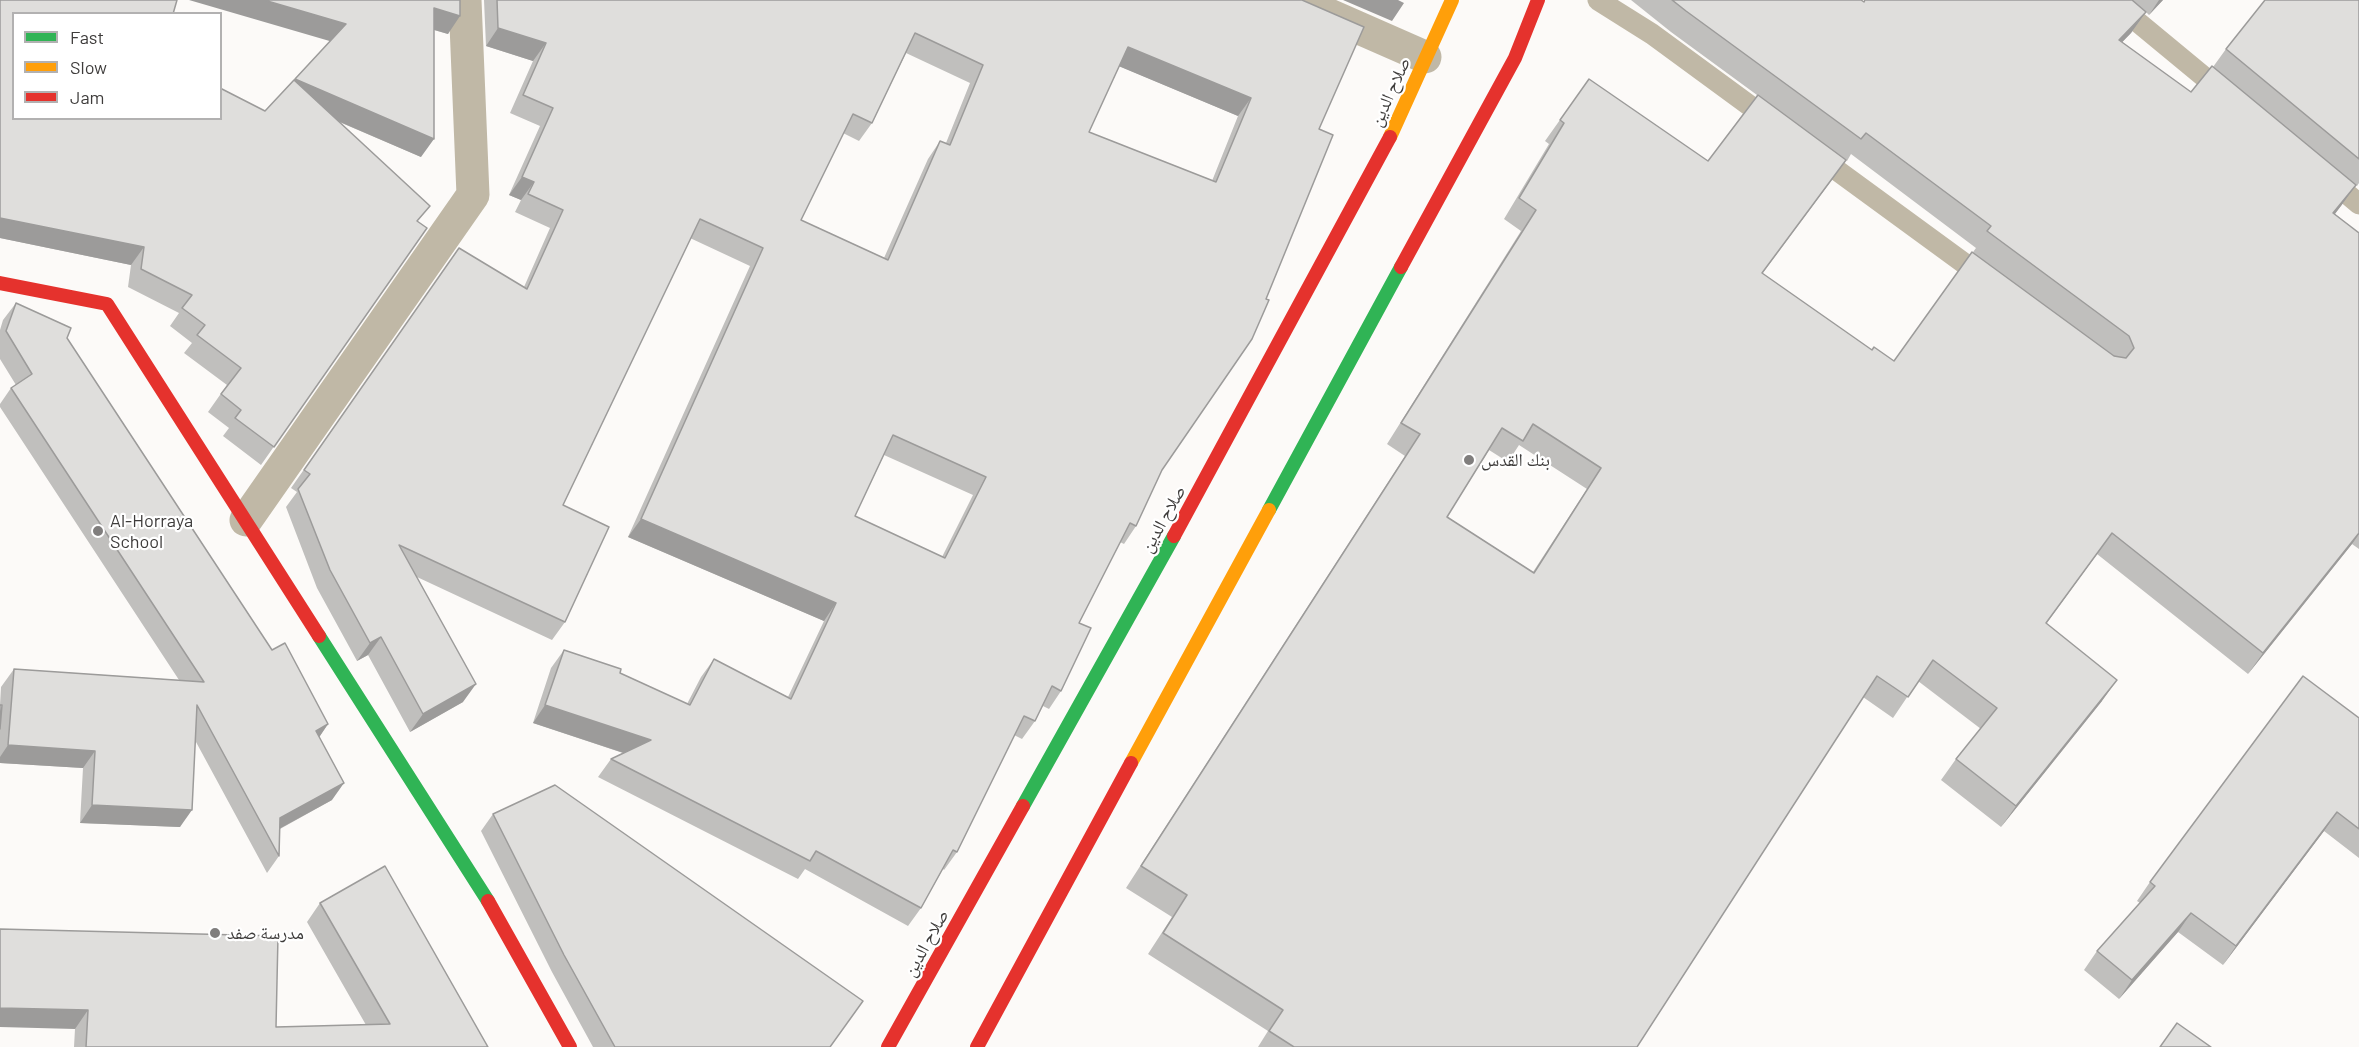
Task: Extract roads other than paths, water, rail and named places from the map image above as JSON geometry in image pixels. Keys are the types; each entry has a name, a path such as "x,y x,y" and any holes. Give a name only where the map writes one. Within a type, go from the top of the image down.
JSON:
{"main road":[{"name":"صلاح الدين","path":"888,1047 1166,552 1391,136 1452,0"},
{"path":"977,1047 1515,58 1538,0"},
{"path":"0,283 107,304 508,933 570,1047"}],"street":[{"path":"246,520 473,195 465,0"},
{"path":"1295,0 1425,57"}],"lane":[{"path":"1598,0 1652,34 1785,132"},
{"path":"2111,0 2240,106"},
{"path":"1804,146 2004,292"},
{"path":"2313,166 2359,204"}],"place":[{"name":"بنك القدس","path":"1469,460"},
{"name":"Al-Horraya School","path":"98,531"},
{"name":"مدرسة صفد","path":"215,933"}]}
